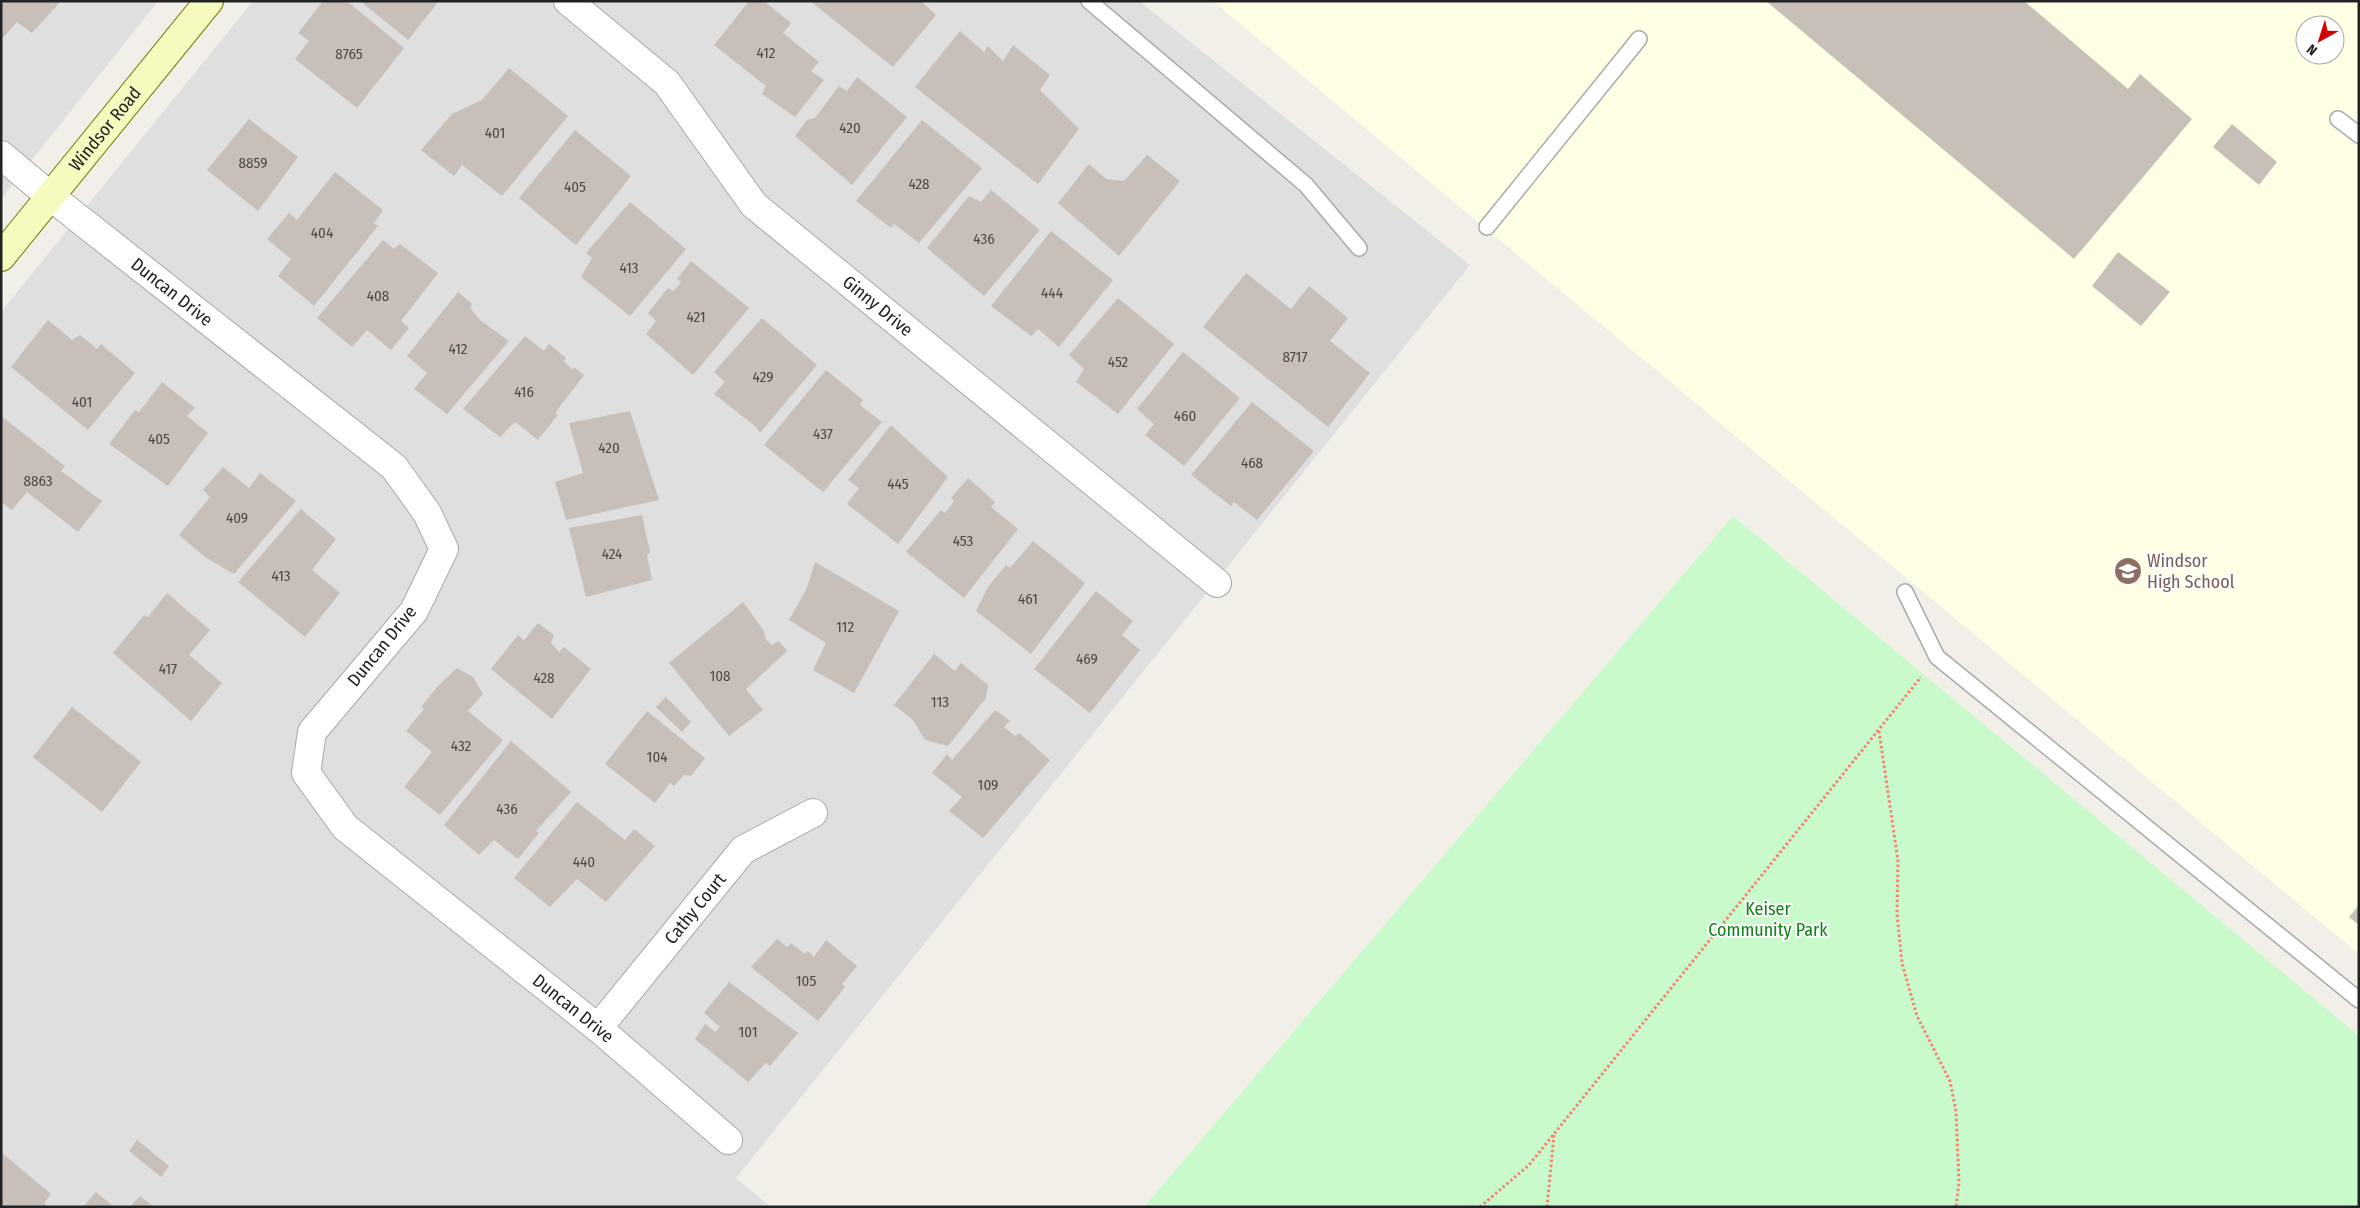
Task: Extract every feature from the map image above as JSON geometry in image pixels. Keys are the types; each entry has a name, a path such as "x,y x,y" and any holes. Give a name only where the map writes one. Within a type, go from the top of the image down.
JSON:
{"main road":[{"name":"Windsor Road","path":"1,257 209,1"}],"street":[{"name":"Ginny Drive","path":"568,1 667,82 754,205 1217,582"},
{"name":"Duncan Drive","path":"1,155 50,196 394,467 427,513 444,549 414,611 312,732 306,773 345,827 598,1028 728,1140"},
{"name":"Cathy Court","path":"598,1028 743,850 813,814"}],"lane":[{"path":"1089,1 1306,185 1358,248"},
{"path":"1487,227 1639,39"},
{"path":"2338,119 2359,135"},
{"path":"1905,592 1937,658 2359,1000"}],"path":[{"path":"1480,1207 1529,1165 1937,658"},
{"path":"1878,730 1898,861 1896,914 1902,963 1916,1016 1950,1081 1956,1111 1959,1182 1956,1207"},
{"path":"1546,1207 1554,1134"}],"shaded area":[{"path":"1,1 158,1 1,199"},
{"path":"253,1 1139,1 1470,265 736,1178 771,1207 1,1207 1,312"},
{"name":"Windsor High School","path":"1213,1 2359,1 2359,954 1437,188"}],"green space":[{"name":"Keiser Community Park","path":"1733,516 2359,1036 2359,1207 1144,1207"}],"building":[{"path":"1,1 61,1 32,33 17,22 1,40"},
{"path":"323,1 347,1 404,48 357,108 295,59 309,41 298,33"},
{"path":"360,1 439,1 408,40"},
{"path":"749,1 764,1 791,23 783,33 819,62 811,71 824,80 795,117 762,94 766,86 714,45"},
{"path":"810,1 921,1 936,15 893,67"},
{"path":"1766,1 2024,1 2128,89 2140,74 2192,119 2074,259"},
{"path":"960,31 984,52 988,46 1003,61 1013,45 1050,75 1040,90 1079,129 1038,184 915,87"},
{"path":"509,68 568,116 502,196 462,165 454,176 421,150 452,114 482,100"},
{"path":"857,77 907,117 852,185 795,136 807,120 815,118 839,86 847,91"},
{"path":"249,119 298,157 258,211 207,170"},
{"path":"922,120 982,168 919,243 894,224 891,228 856,201"},
{"path":"2232,124 2277,162 2259,185 2213,147"},
{"path":"575,130 631,176 576,245 519,198"},
{"path":"1147,155 1180,181 1119,256 1058,203 1089,164 1106,179 1124,181"},
{"path":"335,172 383,210 374,223 378,226 314,306 278,276 291,259 267,239 289,213 297,220"},
{"path":"991,190 1040,230 984,296 927,248 969,196 981,202"},
{"path":"630,202 686,249 630,316 581,277 592,258 586,253"},
{"path":"1051,231 1113,280 1059,347 1038,329 1031,336 991,306"},
{"path":"383,240 394,249 400,244 438,273 401,321 409,328 391,350 367,330 352,347 317,318"},
{"path":"2118,252 2170,292 2141,326 2092,286"},
{"path":"691,261 749,308 693,375 646,334 656,321 648,313 668,288 674,291 681,282 677,279"},
{"path":"1246,273 1291,309 1309,286 1348,318 1330,341 1370,373 1328,427 1203,327"},
{"path":"458,292 472,304 470,308 480,320 509,341 447,414 414,389 427,373 407,356"},
{"path":"1118,298 1174,344 1118,414 1076,382 1084,369 1069,355"},
{"path":"762,318 817,365 760,433 756,427 714,394 725,382 714,372"},
{"path":"48,320 72,340 80,335 97,349 101,344 135,373 88,430 11,367"},
{"path":"525,336 544,351 549,344 566,358 564,361 572,369 575,368 584,375 555,413 558,415 538,440 515,422 500,437 463,409"},
{"path":"1183,352 1240,398 1184,466 1145,435 1154,424 1137,409"},
{"path":"826,370 863,400 860,405 882,422 823,492 764,445"},
{"path":"162,382 195,408 187,416 208,433 168,486 109,444 135,410 139,412"},
{"path":"1252,402 1314,451 1257,520 1234,502 1231,506 1191,475"},
{"path":"630,411 659,500 566,520 555,482 583,473 569,423"},
{"path":"1,416 65,466 61,471 102,501 78,532 27,492 12,510 1,502"},
{"path":"891,425 948,477 898,544 847,504 859,488 848,480"},
{"path":"223,467 249,488 260,473 296,501 234,574 205,557 179,535 210,497 203,490"},
{"path":"968,478 995,502 991,507 1018,529 964,598 906,552 941,510 945,513 954,501 951,498"},
{"path":"301,509 336,539 312,570 340,593 305,637 238,582"},
{"path":"642,515 650,552 647,556 652,580 586,597 569,528"},
{"path":"1033,541 1085,583 1031,654 976,611 988,587 1006,565 1010,568"},
{"path":"815,562 899,611 854,693 813,670 826,643 789,620 806,590"},
{"path":"1096,591 1133,621 1122,635 1140,650 1090,713 1034,669"},
{"path":"167,593 210,630 189,655 222,683 191,721 113,653 144,615 148,617"},
{"path":"743,602 764,631 766,640 772,645 779,641 787,651 746,689 763,710 729,736 669,663"},
{"path":"538,623 554,635 551,643 559,652 564,647 591,669 552,719 491,669 518,635 524,640"},
{"path":"934,654 955,671 961,663 988,685 986,698 948,746 925,740 913,720 894,705"},
{"path":"457,668 473,677 483,694 468,711 503,740 440,815 404,787 432,752 406,731 424,709 421,707 437,687"},
{"path":"666,697 691,722 682,732 656,707"},
{"path":"72,707 141,762 102,812 33,757"},
{"path":"995,710 1010,721 1004,727 1015,736 1019,733 1050,760 983,838 949,811 962,797 932,773 947,754 952,760"},
{"path":"647,711 705,758 691,776 684,775 674,786 670,783 655,803 605,764"},
{"path":"511,741 571,792 536,831 539,833 518,859 494,840 479,855 444,825"},
{"path":"577,802 625,840 634,829 655,846 606,902 577,879 550,907 514,878"},
{"path":"2359,905 2359,925 2349,917"},
{"path":"777,939 787,947 791,943 805,954 808,951 814,957 826,940 857,966 842,984 845,987 818,1021 751,967"},
{"path":"729,982 798,1033 770,1066 766,1063 748,1082 695,1039 705,1024 715,1032 720,1027 704,1013"},
{"path":"137,1140 169,1166 161,1177 129,1151"},
{"path":"1,1152 51,1194 44,1203 48,1207 1,1207"},
{"path":"96,1192 114,1207 83,1207"},
{"path":"140,1196 154,1207 130,1207"}],"place":[{"name":"Windsor High School","path":"2128,571"}]}
